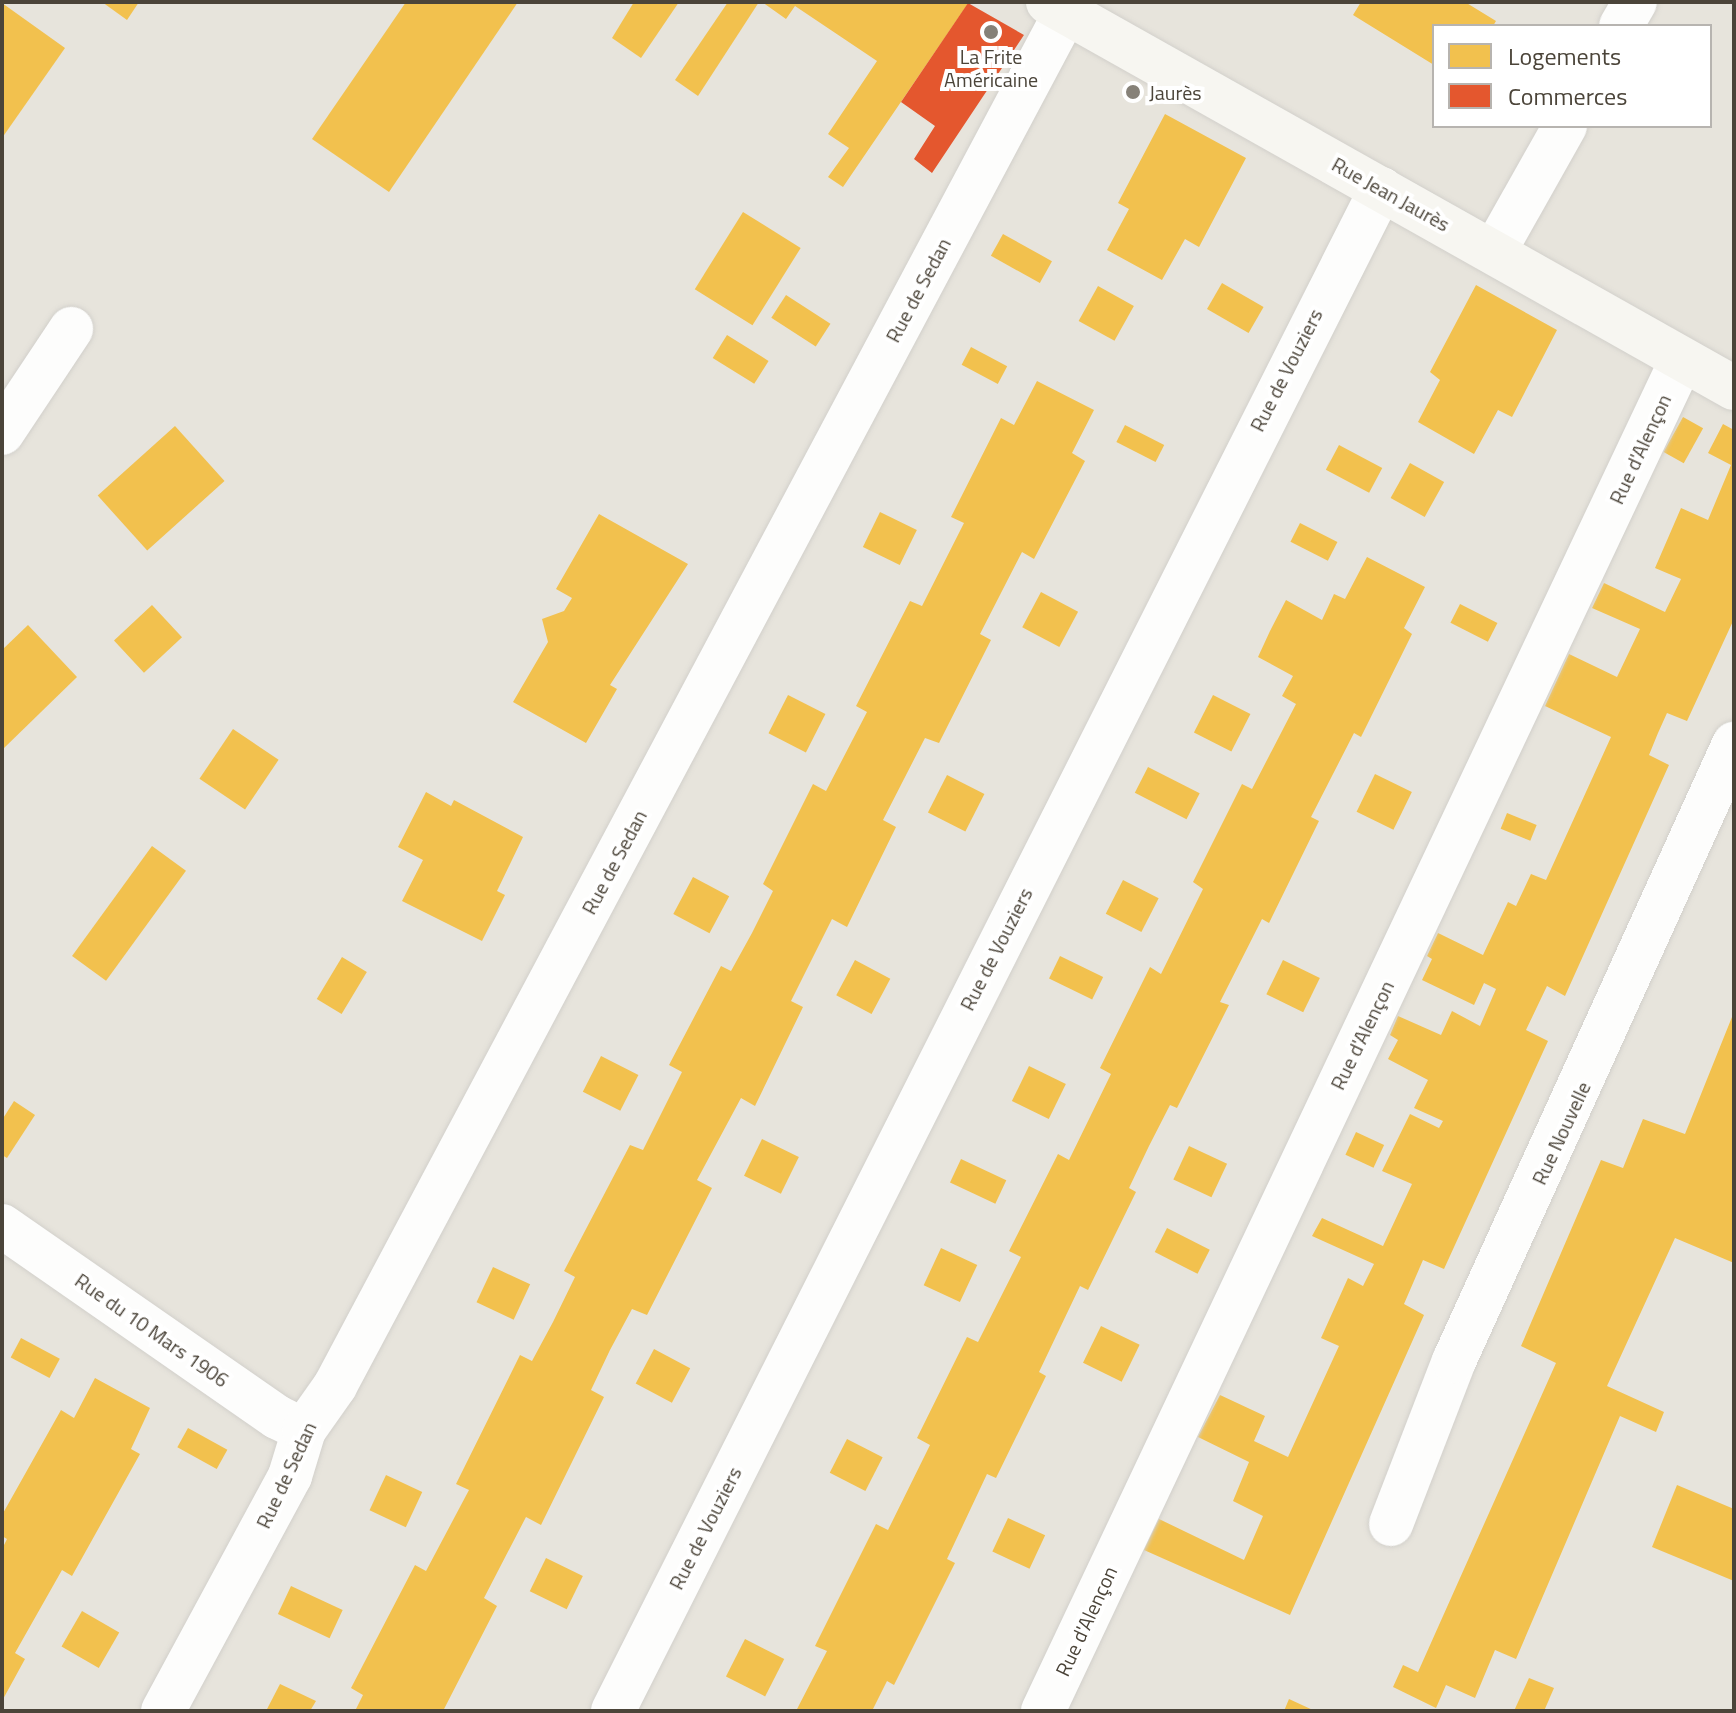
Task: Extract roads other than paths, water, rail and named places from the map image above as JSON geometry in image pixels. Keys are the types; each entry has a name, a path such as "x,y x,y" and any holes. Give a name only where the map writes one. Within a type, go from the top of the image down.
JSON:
{"street":[{"path":"1622,24 1635,2"},
{"name":"Rue Jean Jaurès","path":"1057,7 1734,388"},
{"name":"Rue de Sedan","path":"163,1711 290,1476 304,1430 335,1386 1057,7"},
{"path":"1494,252 1564,128"},
{"name":"Rue de Vouziers","path":"613,1711 1381,189"},
{"path":"2,433 71,329"},
{"name":"Rue d'Alençon","path":"1043,1711 1682,359"},
{"name":"Rue Nouvelle","path":"1391,1524 1454,1361 1734,744"},
{"name":"Rue du 10 Mars 1906","path":"2,1226 277,1417 304,1430"}],"place":[{"name":"La Frite Américaine","path":"991,32"},
{"name":"Jaurès","path":"1133,92"}]}
